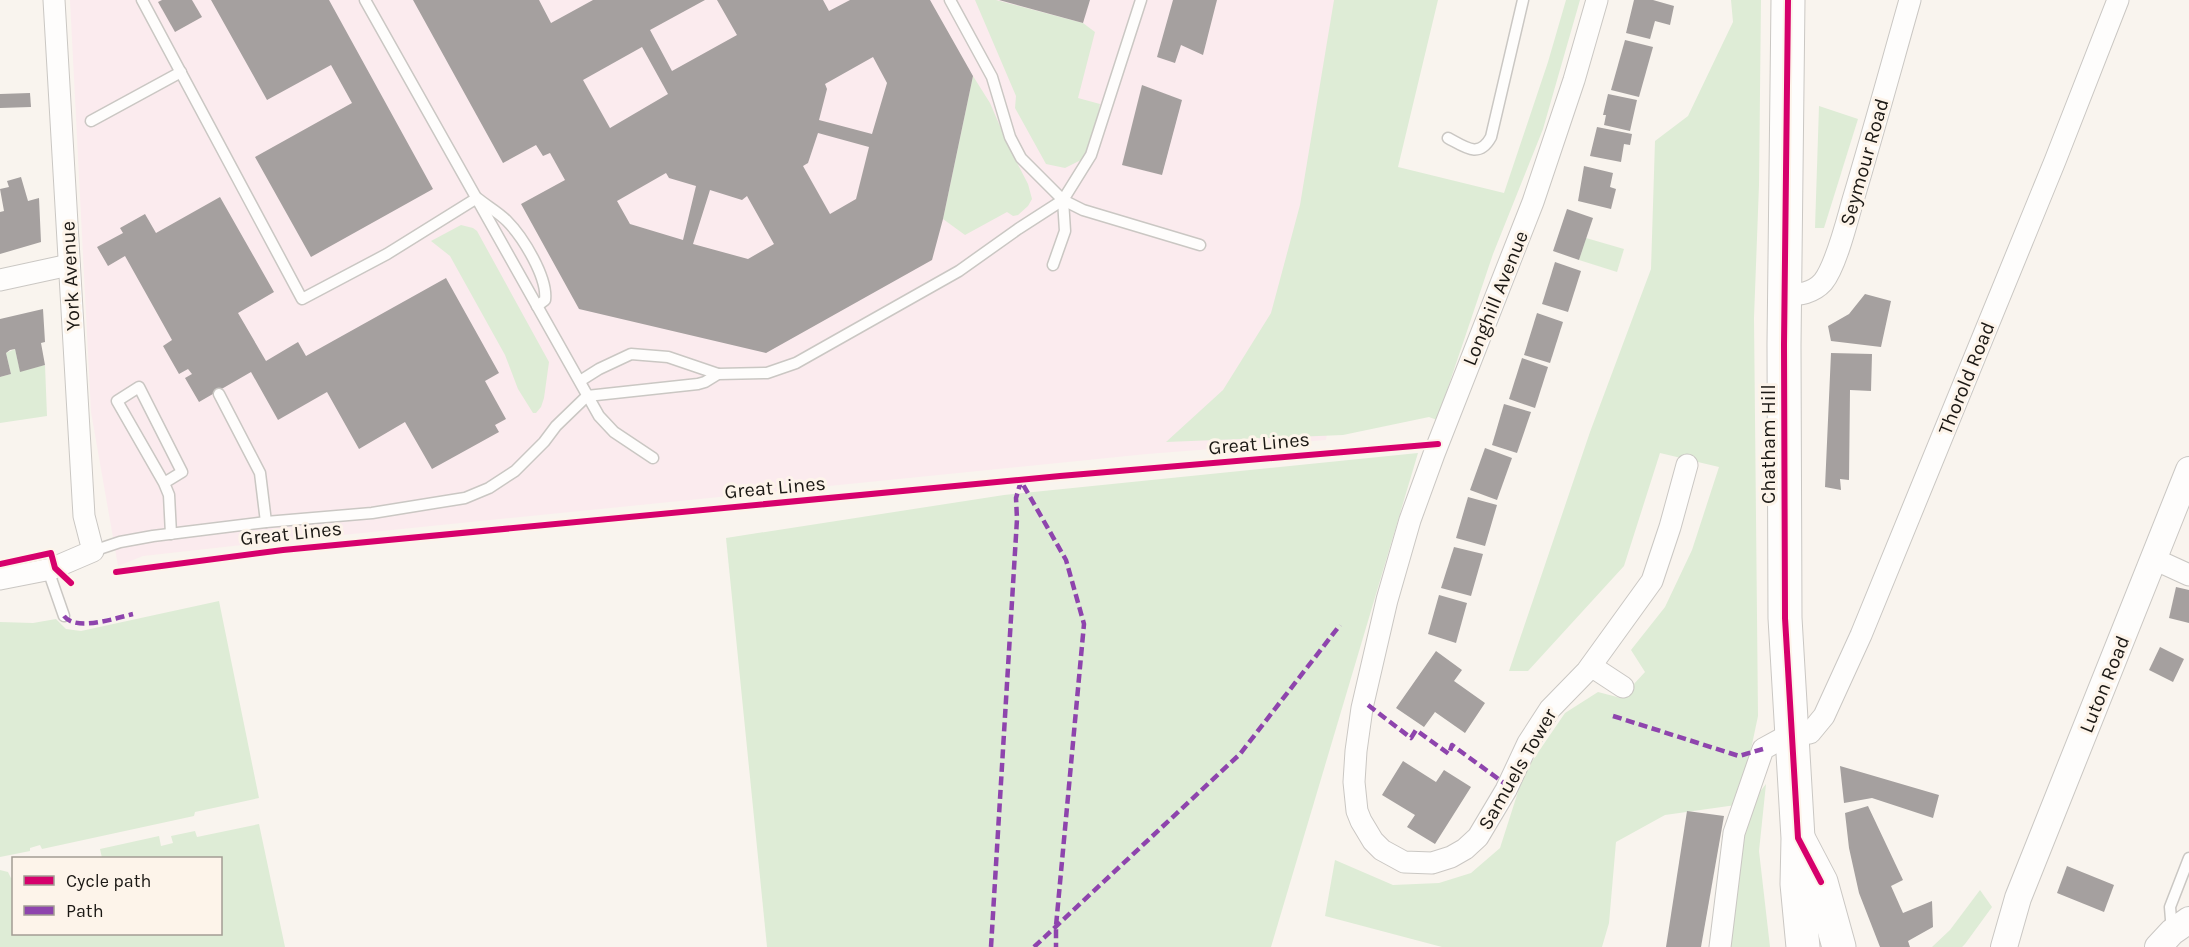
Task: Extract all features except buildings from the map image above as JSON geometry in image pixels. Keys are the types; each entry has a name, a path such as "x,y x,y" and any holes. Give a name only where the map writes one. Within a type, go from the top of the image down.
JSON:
{"main road":[{"name":"Chatham Hill","path":"1788,0 1785,618 1798,838 1797,884 1803,947"},
{"name":"Chatham Hill","path":"1798,838 1821,882 1839,947"}],"street":[{"name":"York Avenue","path":"54,0 84,516 93,551"},
{"name":"Longhill Avenue","path":"1388,594 1410,520 1434,454 1533,202 1574,80 1597,0"},
{"name":"Seymour Road","path":"1785,296 1800,295 1814,290 1824,280 1830,268 1848,216 1910,0"},
{"name":"Thorold Road","path":"1720,947 1734,833 1763,749 1792,734 1810,733 1824,716 1862,635 2118,0"},
{"path":"0,280 69,265"},
{"name":"Samuels Tower","path":"1388,594 1364,698 1356,750 1354,788 1357,812 1371,838 1382,850 1404,862 1420,864 1439,861 1465,849 1474,842 1494,813 1540,723 1553,704 1591,666 1654,576 1688,465"},
{"name":"Luton Road","path":"2004,947 2018,898 2189,470"},
{"path":"0,579 48,570 93,551"},
{"path":"2154,559 2189,575"},
{"path":"1591,666 1623,687"},
{"name":"Luton Road","path":"1984,947 2018,898"}],"lane":[{"path":"142,0 302,299 387,254 477,198"},
{"path":"365,0 587,396 605,424 653,458"},
{"path":"950,0 992,77 1007,129 1021,158 1063,200 1083,210 1200,245"},
{"path":"580,381 631,354 669,357 718,374 767,373 796,363 959,271 1017,229 1063,200 1091,155 1141,0"},
{"path":"1448,138 1472,150 1487,145 1491,137 1523,0"},
{"path":"91,121 181,72"},
{"path":"477,198 506,220 523,240 547,289 545,300 537,306"},
{"path":"1053,265 1065,231 1063,200"},
{"path":"93,551 126,541 171,534 451,502 477,494 503,480 521,466 556,426 587,396 698,384 718,374"},
{"path":"164,483 182,472 139,387 117,401 164,483 170,504 171,534"},
{"path":"219,394 260,476 266,522"},
{"path":"48,570 64,616"},
{"path":"2173,933 2170,907 2189,858"}],"shaded area":[{"path":"70,0 1402,0 1326,440 1147,454 233,546 143,556 118,566 91,412"}],"green space":[{"path":"975,0 996,0 1083,23 1095,32 1078,98 1100,104 1091,155 1065,168 1046,164 1015,108 1016,96"},
{"path":"1334,0 1438,0 1398,167 1504,193 1548,62 1566,0 1580,0 1543,129 1493,254 1437,420 1429,417 1343,435 1166,442 1223,390 1271,313 1300,205"},
{"path":"1731,0 1761,0 1759,185 1754,318 1758,716 1736,805 1665,815 1616,842 1609,923 1602,947 1442,947 1325,916 1335,860 1393,885 1439,883 1471,873 1500,848 1524,773 1565,713 1598,692 1621,698 1645,672 1631,650 1665,607 1692,550 1719,467 1660,453 1624,566 1528,671 1509,671 1590,432 1651,269 1655,141 1688,116 1733,22"},
{"path":"973,76 990,103 1028,184 1032,199 1018,215 1013,216 1007,212 965,235 943,219"},
{"path":"1819,106 1858,119 1824,228 1815,228"},
{"path":"461,225 477,231 549,362 544,398 536,413 533,413 518,389 505,355 450,256 431,241"},
{"path":"1586,238 1624,249 1617,272 1579,260"},
{"path":"15,349 20,371 45,365 47,416 0,423 0,377 11,374 6,353"},
{"path":"1418,453 1271,947 767,947 726,538 1004,495"},
{"path":"219,601 259,798 195,812 194,816 42,849 40,845 30,848 30,851 0,857 0,622 33,623 56,619 66,629 81,631"},
{"path":"1766,784 1759,851 1770,947 1729,947 1749,806"},
{"path":"259,824 285,947 0,947 0,870 8,872 12,878 12,935 222,935 222,857 102,857 100,849 159,836 161,846 173,843 171,836 195,831 197,837"},
{"path":"1980,890 1992,907 1965,944 1962,947 1932,947 1950,930"}],"marked path":[{"path":"991,947 1017,519 1016,498 1021,481 1066,560 1084,624 1056,926 1056,947"},
{"path":"64,616 70,621 87,623 107,621 133,614"},
{"path":"1034,947 1240,754 1340,625"},
{"path":"1368,705 1411,738 1416,730 1449,754 1452,745 1508,786"},
{"path":"1613,716 1739,756 1763,749"}],"cycle path":[{"path":"1788,0 1784,345 1785,618 1798,838 1821,882"},
{"name":"Great Lines","path":"116,572 283,550 1060,476 1438,444"},
{"path":"0,564 51,553 55,568 71,583"}]}
